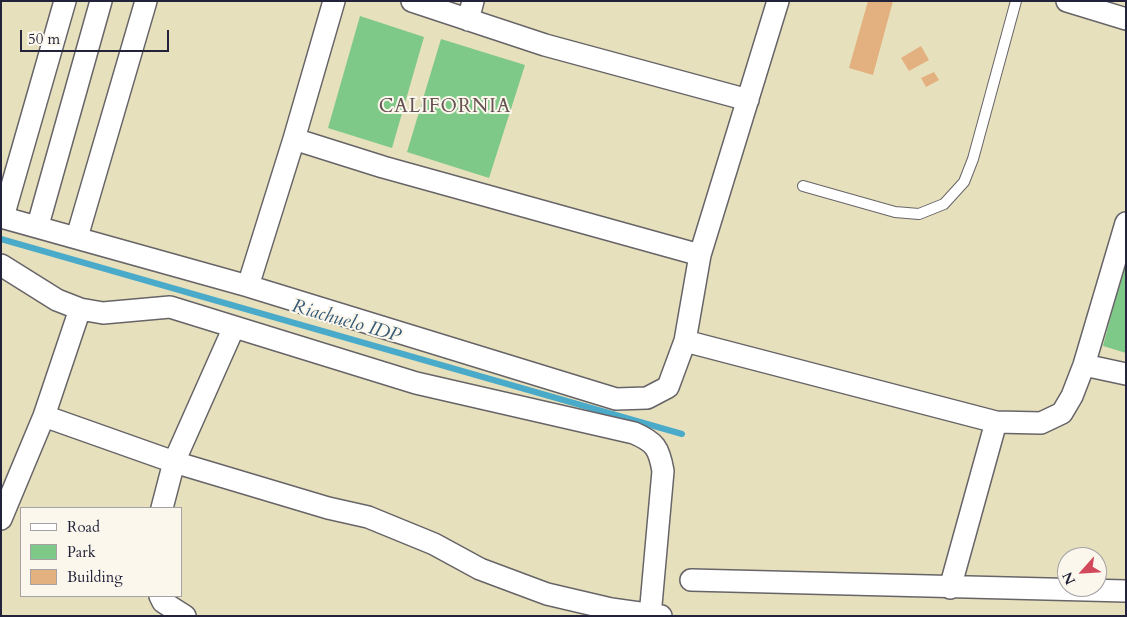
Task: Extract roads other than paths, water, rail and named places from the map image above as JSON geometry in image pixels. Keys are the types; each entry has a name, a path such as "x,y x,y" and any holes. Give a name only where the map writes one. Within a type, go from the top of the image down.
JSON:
{"street":[{"path":"65,1 2,217 248,286 616,399 647,398 668,387 685,341 700,255 778,1"},
{"path":"38,226 101,1"},
{"path":"77,237 146,1"},
{"path":"248,286 294,139 334,1"},
{"path":"412,1 470,10 545,45 748,100"},
{"path":"1067,1 1126,19"},
{"path":"294,139 382,166 700,255"},
{"path":"685,341 996,422 1042,423 1062,413 1072,396 1084,364 1126,223"},
{"path":"1,265 58,300 80,310 103,313 170,307 416,382 634,433 650,440 660,453 663,471 653,615 611,609 547,594 480,569 434,544 368,517 328,508 174,462 44,416"},
{"path":"1,520 44,416 80,310"},
{"path":"162,507 174,462 234,327"},
{"path":"1084,364 1126,374"},
{"path":"950,588 996,422"},
{"path":"691,580 1126,591"},
{"path":"160,597 163,602 185,616"}],"lane":[{"path":"803,186 895,212 919,214 944,204 964,182 973,159 1016,1"}],"waterway":[{"name":"Riachuelo IDP","path":"1,239 682,434"}],"district":[{"name":"CALIFORNIA","path":"445,108"}]}
